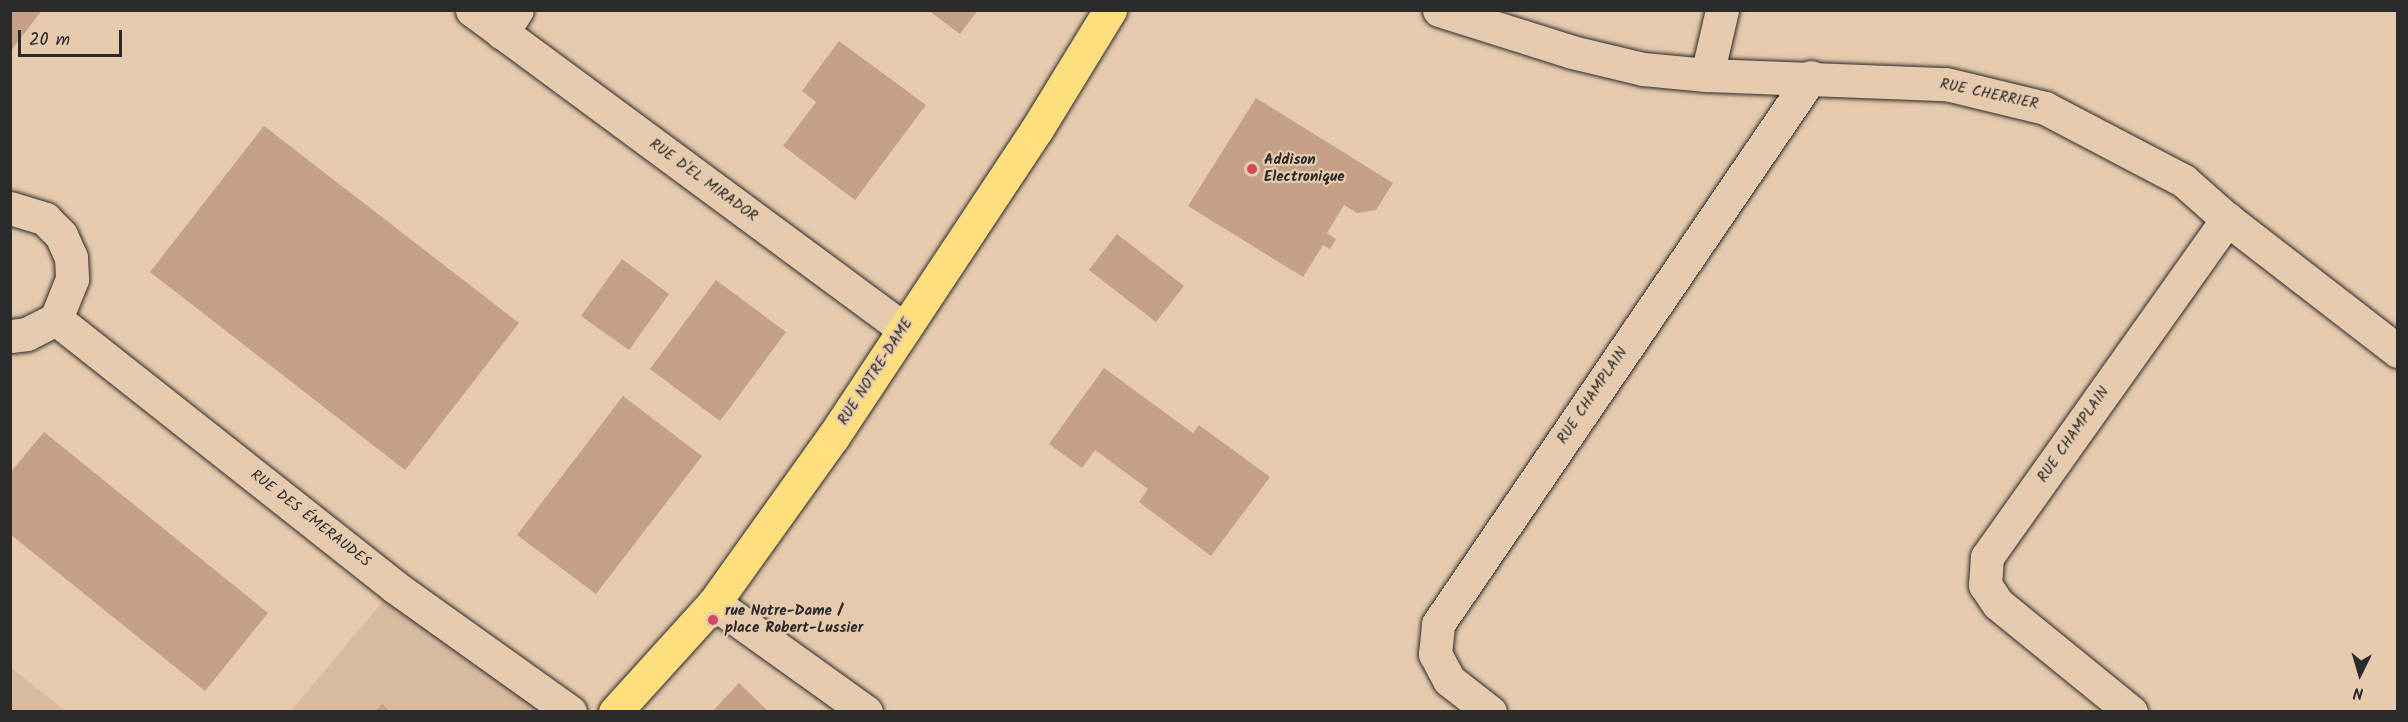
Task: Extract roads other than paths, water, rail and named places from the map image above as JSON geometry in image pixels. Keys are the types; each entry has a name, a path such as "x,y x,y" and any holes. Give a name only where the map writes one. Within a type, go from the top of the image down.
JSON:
{"main road":[{"name":"RUE NOTRE-DAME","path":"615,711 714,603 904,329 1110,10"}],"street":[{"name":"RUE D'EL MIRADOR","path":"472,10 510,22 904,329"},
{"name":"RUE CHERRIER","path":"1439,10 1572,52 1643,69 1707,75 1811,77 1946,84 2045,108 2184,181 2227,219 2397,351"},
{"path":"1707,75 1722,10"},
{"name":"RUE CHAMPLAIN","path":"1490,711 1449,680 1435,654 1438,624 1811,77"},
{"path":"10,208 45,219 61,235 71,257 69,296 56,319 27,334 10,336"},
{"name":"RUE CHAMPLAIN","path":"2131,711 1998,604 1985,585 1987,557 2227,219"},
{"name":"RUE DES ÉMERAUDES","path":"56,319 395,586 570,711"},
{"path":"714,603 866,711"}],"place":[{"name":"Addison Electronique","path":"1252,169"},
{"name":"rue Notre-Dame / place Robert-Lussier","path":"713,620"}]}
